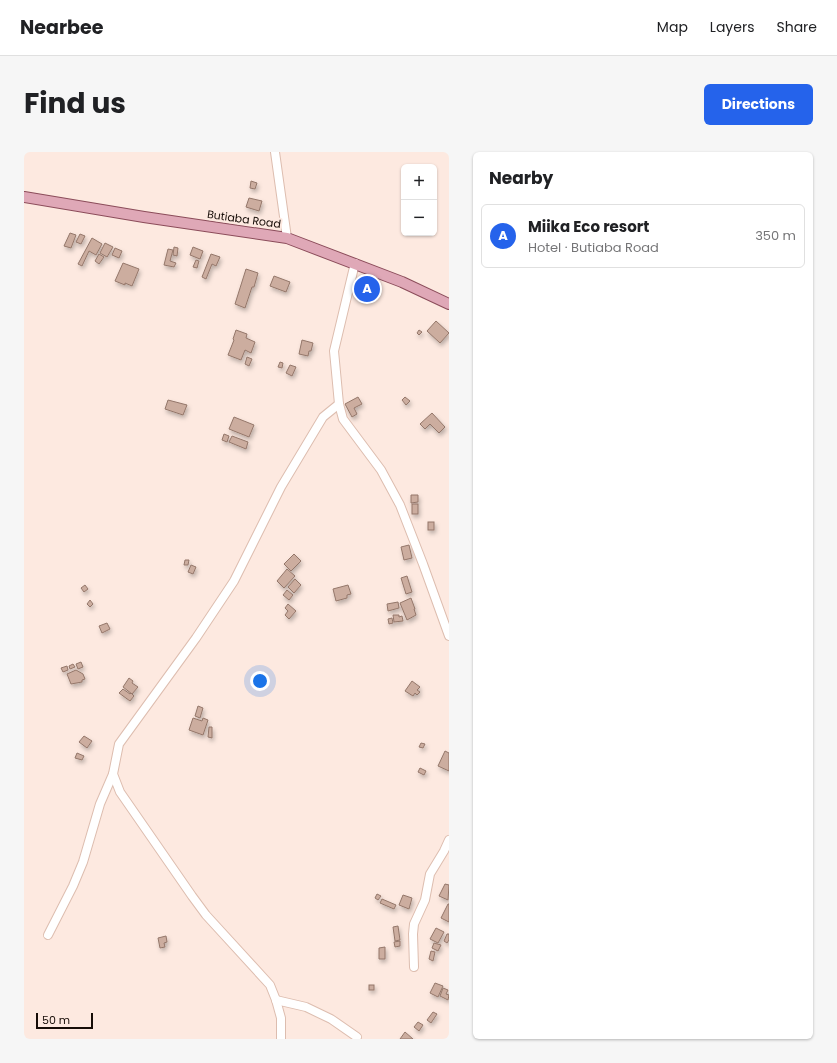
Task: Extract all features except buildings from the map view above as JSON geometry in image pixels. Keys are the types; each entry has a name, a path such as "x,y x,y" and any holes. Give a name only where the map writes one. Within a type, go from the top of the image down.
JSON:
{"main road":[{"name":"Butiaba Road","path":"24,197 144,217 287,238 402,282 449,304"}],"street":[{"path":"274,152 287,238"},
{"path":"355,263 334,351 339,404 343,419 381,470 400,505 449,636"},
{"path":"48,935 73,886 83,862 100,804 113,774 119,744 196,638 234,581 281,487 323,417 339,404"},
{"path":"113,774 120,792 206,915 270,985 281,1018 281,1039"},
{"path":"414,967 414,924 425,900 430,874 449,840"},
{"path":"276,1000 306,1007 331,1019 357,1037"}],"place":[{"name":"Miika Eco resort","path":"367,289"}]}
